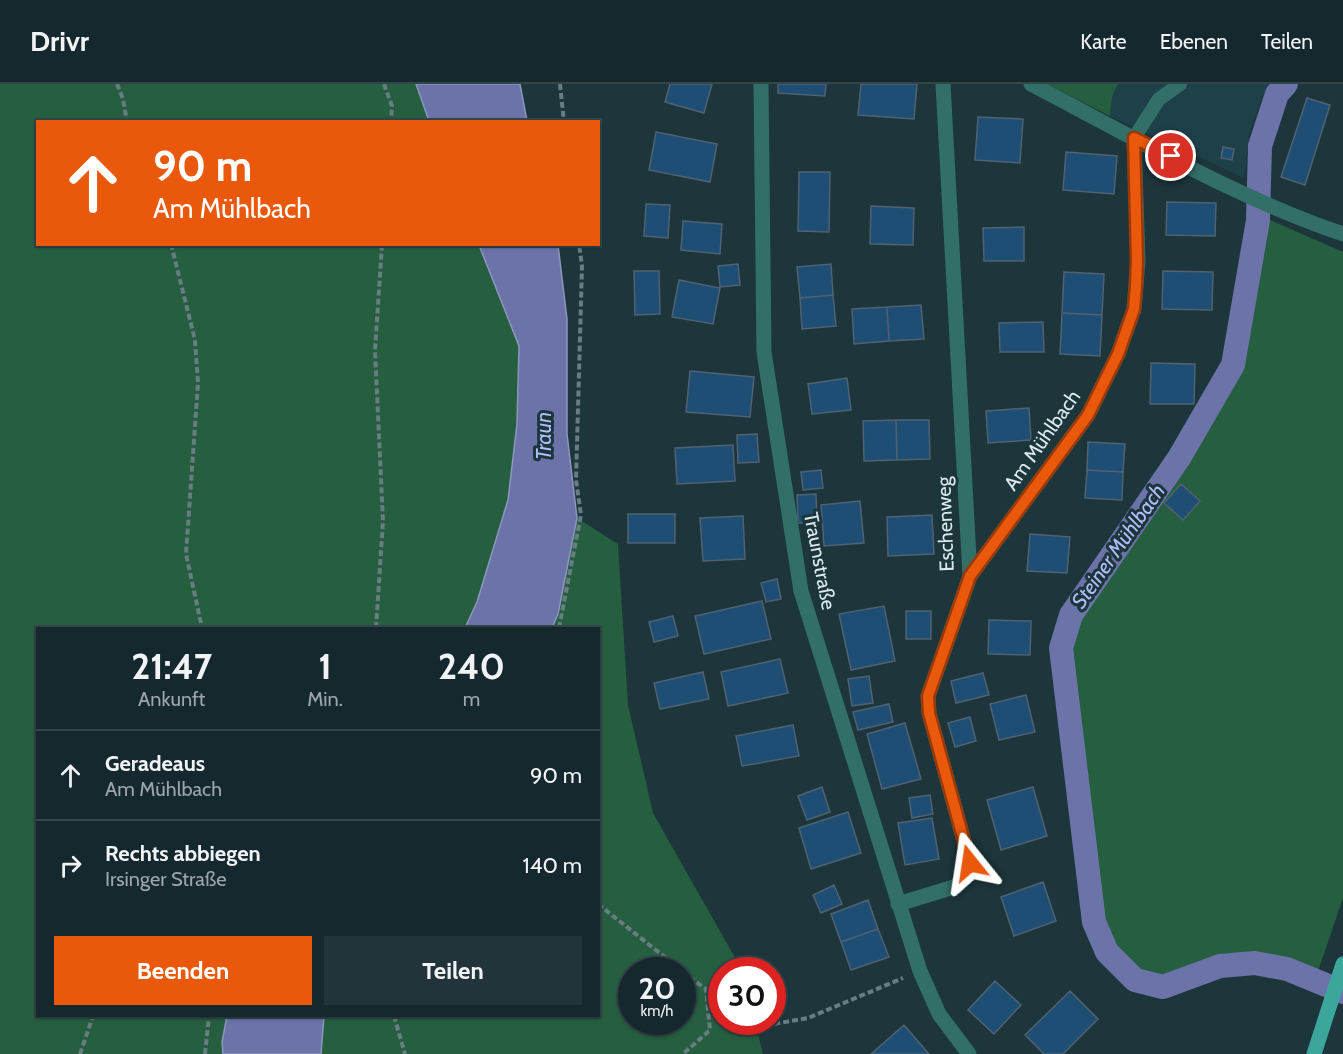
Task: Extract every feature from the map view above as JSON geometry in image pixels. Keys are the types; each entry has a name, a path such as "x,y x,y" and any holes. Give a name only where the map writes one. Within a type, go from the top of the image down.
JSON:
{"main road":[{"path":"1314,1054 1343,964"}],"street":[{"name":"Traunstraße","path":"761,84 764,352 801,591 920,971 939,1014 969,1054"},
{"name":"Eschenweg","path":"898,904 957,886 970,863 929,713 928,696 970,576 943,84"},
{"path":"1031,84 1244,194 1308,222 1343,234"},
{"name":"Am Mühlbach","path":"970,576 1088,415 1118,354 1134,309 1136,285 1134,138"}],"lane":[{"path":"1134,138 1159,99 1180,84"}],"path":[{"path":"117,84 123,99 127,120"},
{"path":"384,84 392,106 391,120"},
{"path":"560,84 564,120"},
{"path":"172,246 195,340 198,394 186,554 202,627"},
{"path":"376,627 383,521 375,351 382,246"},
{"path":"559,627 581,515 576,480 582,266 579,246"},
{"path":"600,906 664,957"},
{"path":"786,1022 808,1018 920,971"},
{"path":"683,1054 710,1030 706,989 696,982"},
{"path":"80,1054 93,1017"},
{"path":"205,1054 209,1017"},
{"path":"394,1017 405,1054"}],"shaded area":[{"path":"1118,84 1270,84 1262,97 1249,134 1244,178 1110,116 1112,97"}],"green space":[{"path":"0,84 416,84 429,120 36,120 36,246 479,246 519,346 517,424 508,500 477,602 465,627 36,627 36,1017 227,1017 222,1042 223,1054 0,1054"},
{"path":"1047,84 1118,84 1112,97 1110,116"},
{"path":"1261,216 1343,252 1343,898 1313,986 1288,977 1234,968 1175,990 1142,990 1094,952 1057,643 1218,380 1231,347"},
{"path":"577,518 618,544 628,705 653,813 735,957 708,957 708,1035 758,1035 763,1054 321,1054 324,1017 600,1017 600,627 552,627 558,614"}],"water":[{"path":"416,84 520,84 527,120 429,120"},
{"name":"Traun","path":"479,246 558,246 567,319 567,434 577,518 558,614 552,627 465,627 477,602 508,500 517,424 519,346"},
{"path":"227,1017 324,1017 321,1054 223,1054 222,1042"}],"building":[{"path":"670,84 712,84 704,113 665,102"},
{"path":"778,84 826,84 825,96 778,93"},
{"path":"861,84 917,84 914,119 858,115"},
{"path":"1307,98 1330,105 1305,185 1281,177"},
{"path":"978,117 1023,119 1020,163 975,160"},
{"path":"656,132 717,144 710,182 649,170"},
{"path":"1223,147 1234,149 1232,160 1221,158"},
{"path":"1066,152 1117,156 1114,194 1063,190"},
{"path":"799,172 830,172 829,232 798,231"},
{"path":"1167,202 1216,203 1215,236 1166,235"},
{"path":"646,204 670,205 668,238 644,236"},
{"path":"871,206 914,208 913,245 870,244"},
{"path":"683,221 722,224 720,254 681,250"},
{"path":"1024,227 1024,261 984,261 983,228"},
{"path":"738,264 740,285 720,287 718,266"},
{"path":"831,264 833,295 800,298 797,267"},
{"path":"634,271 659,271 660,314 635,315"},
{"path":"1163,271 1213,272 1212,310 1162,309"},
{"path":"1064,272 1104,274 1102,315 1062,313"},
{"path":"679,280 720,288 713,324 672,317"},
{"path":"833,295 836,326 802,329 800,298"},
{"path":"921,305 924,339 889,341 887,307"},
{"path":"887,307 889,341 854,344 852,309"},
{"path":"1062,313 1102,315 1100,356 1060,354"},
{"path":"1043,322 1044,352 1000,352 999,323"},
{"path":"1151,363 1195,364 1194,404 1150,404"},
{"path":"690,371 754,377 750,417 686,412"},
{"path":"847,378 851,410 812,414 808,384"},
{"path":"1029,408 1031,440 988,443 986,411"},
{"path":"896,420 897,460 864,461 863,421"},
{"path":"896,420 929,420 930,459 897,460"},
{"path":"757,434 759,462 738,463 737,435"},
{"path":"1088,442 1125,444 1123,472 1087,470"},
{"path":"733,445 735,481 677,484 675,448"},
{"path":"821,470 823,488 803,490 801,472"},
{"path":"1087,470 1123,472 1122,500 1085,498"},
{"path":"1181,484 1200,501 1183,520 1164,503"},
{"path":"816,494 817,523 798,523 797,495"},
{"path":"860,501 864,543 824,546 821,505"},
{"path":"628,514 675,514 675,543 628,543"},
{"path":"932,515 934,554 888,556 887,517"},
{"path":"743,516 745,559 703,561 700,518"},
{"path":"1030,534 1070,537 1067,573 1027,571"},
{"path":"777,579 781,599 766,602 761,583"},
{"path":"762,601 771,639 704,654 695,616"},
{"path":"884,606 895,661 851,670 839,614"},
{"path":"906,611 931,611 931,639 906,639"},
{"path":"673,616 678,636 654,642 649,622"},
{"path":"989,620 1031,621 1030,655 988,654"},
{"path":"780,659 788,693 728,706 721,672"},
{"path":"703,672 709,699 660,709 654,683"},
{"path":"983,673 989,695 956,703 951,681"},
{"path":"869,676 873,703 852,706 848,679"},
{"path":"1026,695 1035,732 999,740 990,704"},
{"path":"889,704 893,722 858,730 853,712"},
{"path":"970,717 976,741 955,747 948,723"},
{"path":"905,723 921,779 882,789 867,734"},
{"path":"793,725 799,756 742,766 736,736"},
{"path":"822,787 830,812 807,820 798,796"},
{"path":"1033,787 1047,836 1001,850 987,800"},
{"path":"930,795 933,814 912,818 909,798"},
{"path":"848,812 861,853 811,869 799,828"},
{"path":"932,818 939,859 905,865 898,823"},
{"path":"1043,882 1056,921 1014,936 1001,897"},
{"path":"834,885 842,904 821,913 813,895"},
{"path":"868,900 878,929 841,942 831,914"},
{"path":"878,929 889,957 851,970 841,942"},
{"path":"995,981 1021,1005 994,1034 968,1010"},
{"path":"1070,991 1098,1019 1063,1054 1044,1054 1025,1035"},
{"path":"904,1025 929,1054 871,1054"}],"waterway":[{"name":"Steiner Mühlbach","path":"1286,84 1277,94 1260,146 1258,220 1233,365 1179,458 1071,615 1061,648 1094,922 1107,952 1135,980 1163,987 1220,966 1255,963 1287,969 1343,992"}],"route":[{"path":"970,863 929,713 928,696 970,576 1088,415 1118,354 1134,309 1136,285 1134,138 1171,156"}]}
